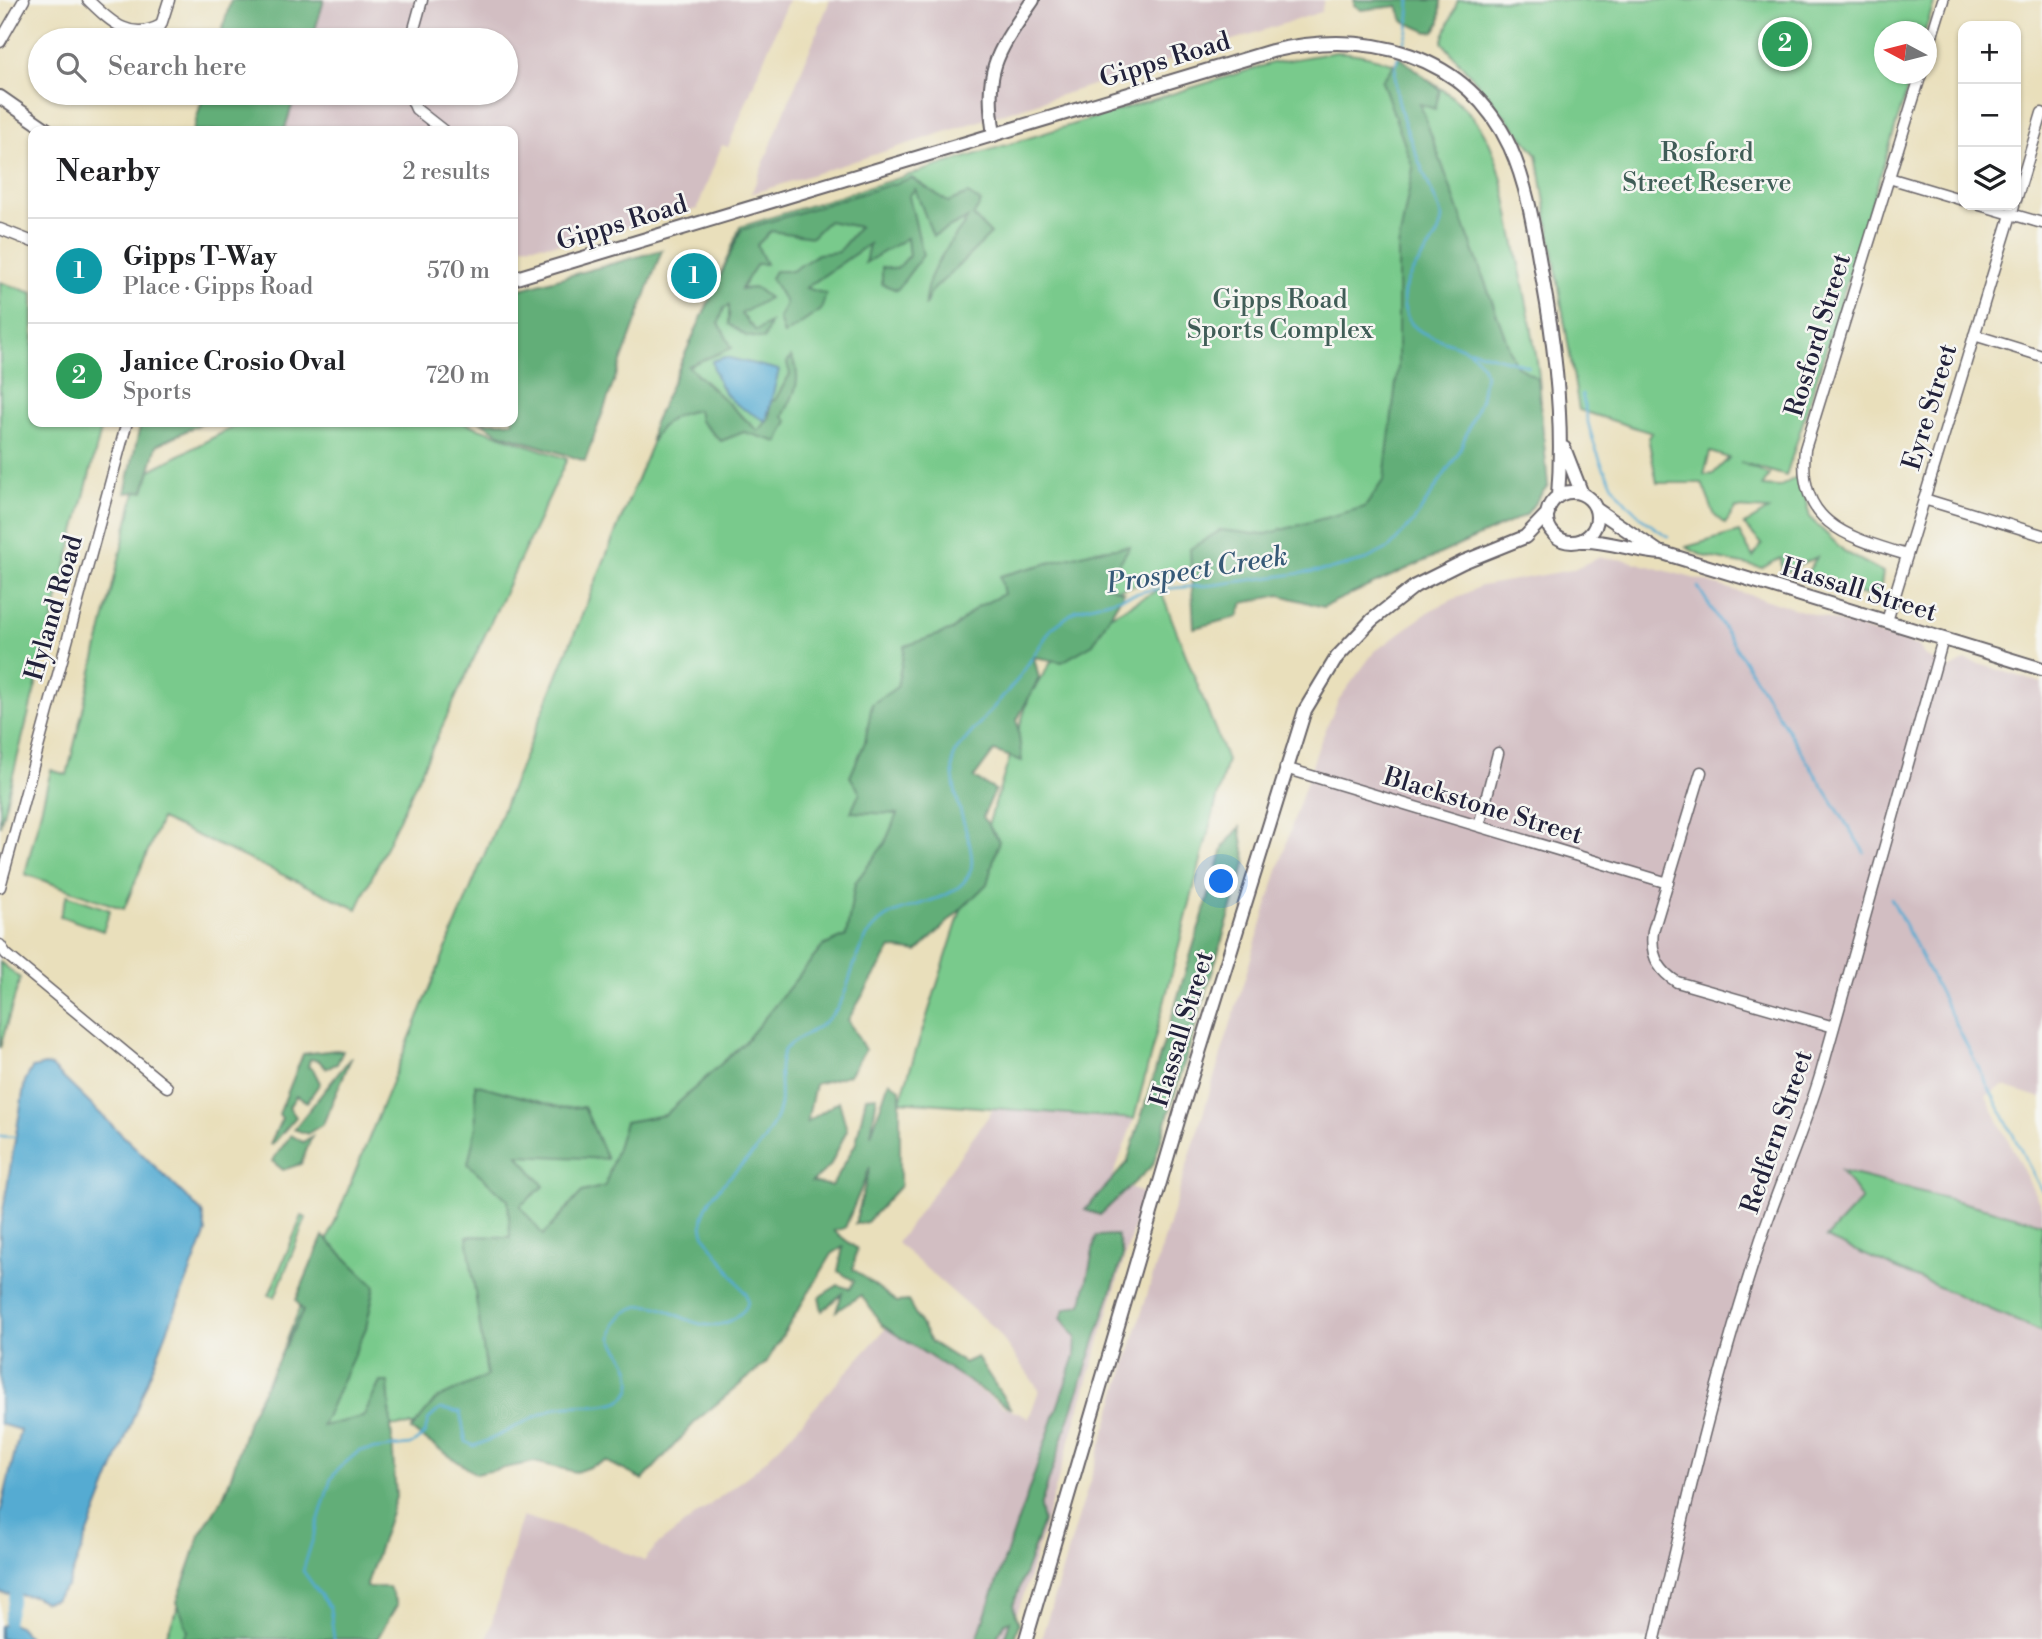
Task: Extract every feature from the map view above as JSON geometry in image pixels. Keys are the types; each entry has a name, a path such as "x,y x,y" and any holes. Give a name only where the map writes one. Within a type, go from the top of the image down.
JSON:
{"main road":[{"path":"994,135 988,99 993,65 1033,0"},
{"name":"Gipps Road","path":"518,278 1289,47 1335,41 1385,47 1415,57 1455,80 1481,104 1497,125 1517,163 1547,301 1562,444 1558,496"},
{"path":"0,97 42,126"},
{"name":"Gipps Road","path":"1562,444 1582,494"},
{"path":"1574,492 1582,494 1596,509 1596,527 1582,541 1572,543 1557,537 1549,528 1548,513 1558,496 1574,492"},
{"name":"Hassall Street","path":"1596,509 1663,554"},
{"name":"Hassall Street","path":"1525,537 1548,513"},
{"name":"Hassall Street","path":"1026,1639 1285,768 1305,710 1337,657 1372,620 1415,586 1463,562 1525,537 1557,537"},
{"name":"Hassall Street","path":"1582,541 1598,540 1663,554 2042,668"}],"street":[{"path":"0,42 24,0"},
{"path":"88,0 111,22 123,28"},
{"path":"156,28 161,25 169,0"},
{"path":"414,28 422,0"},
{"path":"1937,21 1943,0"},
{"name":"Rosford Street","path":"1907,555 1848,537 1832,527 1813,500 1803,468 1805,449 1918,84"},
{"path":"414,105 438,126"},
{"name":"Eyre Street","path":"2021,183 2042,113"},
{"path":"1889,178 1958,199"},
{"name":"Eyre Street","path":"1887,621 2013,210"},
{"path":"2021,210 2042,223"},
{"path":"0,229 28,240"},
{"path":"1974,335 2042,356"},
{"name":"Hyland Road","path":"0,887 126,427"},
{"path":"1924,499 2042,535"},
{"name":"Redfern Street","path":"1655,1639 1684,1513 1758,1247 1802,1135 1943,639"},
{"path":"1479,826 1498,753"},
{"name":"Blackstone Street","path":"1285,768 1668,883"},
{"path":"1700,772 1652,942 1654,957 1668,976 1677,982 1834,1027"},
{"path":"0,945 6,954 167,1087"}],"shaded area":[{"path":"324,0 788,0 728,147 722,145 697,209 562,244 518,246 518,126 286,126 293,105 518,105 518,28 316,28"},
{"path":"830,0 1324,0 1321,12 751,194"},
{"path":"1600,557 1626,560 1704,581 1919,646 1925,656 1950,669 1966,660 2042,683 2042,1098 2003,1086 1986,1096 2042,1208 2042,1639 1041,1639 1291,828 1319,745 1339,699 1374,652 1431,610 1481,586 1571,570"},
{"path":"1018,1063 1134,1119 1111,1182 1144,1193 1023,1597 1007,1639 487,1639 522,1516 589,1536 644,1561 656,1546 754,1471 783,1443 887,1327 1002,1406 1029,1418 1039,1390 996,1330 897,1243 990,1114"}],"green space":[{"path":"231,0 324,0 316,28 223,28"},
{"path":"1354,0 1441,0 1440,22 1435,31 1428,32 1403,21 1398,6 1361,10 1354,5"},
{"name":"Rosford Street Reserve","path":"1458,0 1935,0 1928,21 1874,21 1874,84 1909,84 1786,476 1740,462 1770,475 1762,486 1779,487 1800,475 1810,518 1845,552 1883,572 1879,598 1802,581 1817,557 1782,574 1781,558 1762,568 1703,556 1686,547 1739,532 1753,557 1762,544 1744,525 1768,510 1736,508 1725,524 1715,516 1702,483 1657,483 1648,437 1652,433 1579,410 1537,154 1442,42","holes":["1710,452 1729,458 1713,474 1704,475"]},
{"name":"Gipps Road Sports Complex","path":"1336,52 1379,59 1422,77 1460,104 1487,138 1497,161 1503,186 1534,340 1540,386 1543,482 1374,545 1173,577 1101,593 978,703 960,849 462,1422 381,1427 318,1639 165,1639 740,227 1272,63"},
{"path":"1400,57 1440,90 1435,109 1420,104 1515,364 1538,379 1548,485 1526,515 1323,607 1280,595 1243,603 1238,617 1194,628 1190,549 1221,530 1263,535 1365,507 1384,479 1398,367 1398,248 1413,168 1382,81"},
{"path":"201,105 292,105 286,126 194,126"},
{"path":"912,178 948,202 968,194 981,202 973,216 991,234 930,293 925,306 933,270 968,218 933,236 915,189 909,196 923,255 897,290 882,284 882,267 897,269 909,256 907,238 865,263 869,244 806,288 826,294 821,310 784,335 779,318 786,303 771,278 775,271 792,271 818,254 838,252 859,227 828,221 812,237 771,231 757,245 766,264 757,264 741,289 756,288 769,298 741,314 756,331 770,323 764,339 746,336 729,324 729,306 724,308 719,323 732,348 688,366 758,431 770,418 770,401 775,400 790,374 787,363 791,357 797,372 796,386 783,416 788,421 778,442 744,432 721,441 700,421 698,410 671,419 651,441 653,425 741,230"},
{"path":"662,250 585,461 499,433 489,427 518,427 518,290"},
{"path":"0,282 28,291 28,427 102,427 0,826"},
{"path":"140,427 194,427 157,445 144,491 125,493"},
{"path":"233,427 476,427 567,459 357,909 161,819 124,909 25,874 51,770 67,775 139,476"},
{"path":"1130,546 1106,585 1124,592 1093,644 1062,662 1034,657 1039,678 1017,720 1022,761 994,751 974,778 995,790 983,817 999,841 987,884 917,952 891,948 848,1020 865,1050 849,1075 815,1084 807,1122 839,1101 847,1130 830,1166 812,1182 832,1186 856,1143 866,1097 877,1096 871,1135 889,1081 900,1089 900,1186 867,1222 855,1224 870,1167 845,1228 834,1231 857,1249 853,1269 897,1302 908,1301 931,1342 964,1363 977,1357 1011,1409 883,1326 861,1295 836,1311 842,1294 822,1311 819,1297 838,1285 850,1289 854,1281 838,1271 843,1247 832,1254 766,1363 697,1420 643,1480 606,1461 576,1472 534,1462 476,1474 411,1430 436,1399 487,1376 467,1236 510,1237 508,1200 468,1164 476,1127 475,1084 562,1108 584,1107 607,1159 518,1155 544,1186 520,1206 543,1235 582,1192 605,1186 625,1122 665,1115 745,1042 823,946 846,936 855,883 885,843 897,814 851,812 860,792 850,777 865,742 872,704 897,687 905,646 952,630 977,607 1004,594 1000,576 1093,551"},
{"path":"1160,589 1227,760 1134,1119 900,1101 1029,697 1065,640"},
{"path":"1240,827 1246,862 1153,1165 1100,1215 1085,1210 1127,1163 1224,846"},
{"path":"67,895 110,910 103,931 60,916"},
{"path":"0,962 20,978 0,1048"},
{"path":"343,1051 337,1064 326,1068 318,1060 310,1059 308,1067 313,1069 320,1083 307,1102 296,1096 289,1107 296,1117 272,1145 270,1144 282,1118 279,1114 303,1054"},
{"path":"352,1056 323,1124 307,1134 294,1129"},
{"path":"291,1135 303,1142 312,1136 301,1164 283,1170 272,1161"},
{"path":"1841,1171 2042,1223 2042,1332 1826,1238 1862,1199"},
{"path":"302,1216 306,1218 275,1297 269,1295"},
{"path":"1117,1235 1123,1256 1040,1507 1043,1522 1013,1606 1019,1623 1014,1639 1004,1639 1010,1621 1005,1623 996,1639 977,1639 1075,1356 1076,1337 1061,1318 1065,1309 1082,1304 1096,1236"},
{"path":"323,1236 375,1286 366,1328 322,1426 363,1417 380,1382 388,1382 396,1497 366,1587 389,1587 397,1605 377,1639 182,1639 188,1631 177,1602 201,1532 226,1493 249,1418 303,1311 296,1300"}],"water":[{"path":"725,357 779,370 766,421 745,410 724,391 712,361"},
{"path":"51,1066 202,1212 206,1232 67,1587 54,1600 45,1602 33,1596 0,1593 0,1514 20,1430 0,1424 0,1228 25,1081 32,1068"},
{"path":"8,1622 19,1626 31,1639 0,1639 0,1626"}],"waterway":[{"name":"Prospect Creek","path":"1403,48 1408,31 1410,0"},
{"name":"Prospect Creek","path":"334,1639 330,1608 303,1571 331,1479 337,1470 359,1451 410,1445 425,1433 428,1420 440,1409 460,1412 466,1442 474,1446 556,1408 617,1402 626,1396 631,1386 629,1366 612,1338 616,1323 624,1313 639,1307 658,1307 696,1323 711,1325 729,1321 745,1309 748,1302 746,1294 706,1238 702,1225 704,1212 720,1187 762,1143 780,1104 780,1070 784,1050 823,1023 835,1011 865,939 885,918 946,895 966,880 972,858 954,784 954,753 1018,679 1051,629 1076,610 1149,590 1212,585 1333,569 1363,561 1389,548 1413,522 1458,454 1481,399 1485,373 1479,360 1470,352 1422,332 1406,314 1403,300 1405,287 1434,241 1442,217 1402,115 1395,74 1398,57"},
{"path":"1471,350 1528,366"},
{"path":"1582,394 1592,438 1608,476 1632,509 1668,536"},
{"path":"1698,587 1864,852"},
{"path":"1891,898 2042,1191"},
{"path":"0,1136 15,1137"},
{"path":"8,1622 15,1594"}],"place":[{"name":"Janice Crosio Oval","path":"1785,44"},
{"name":"Gipps T-Way","path":"694,276"}]}
